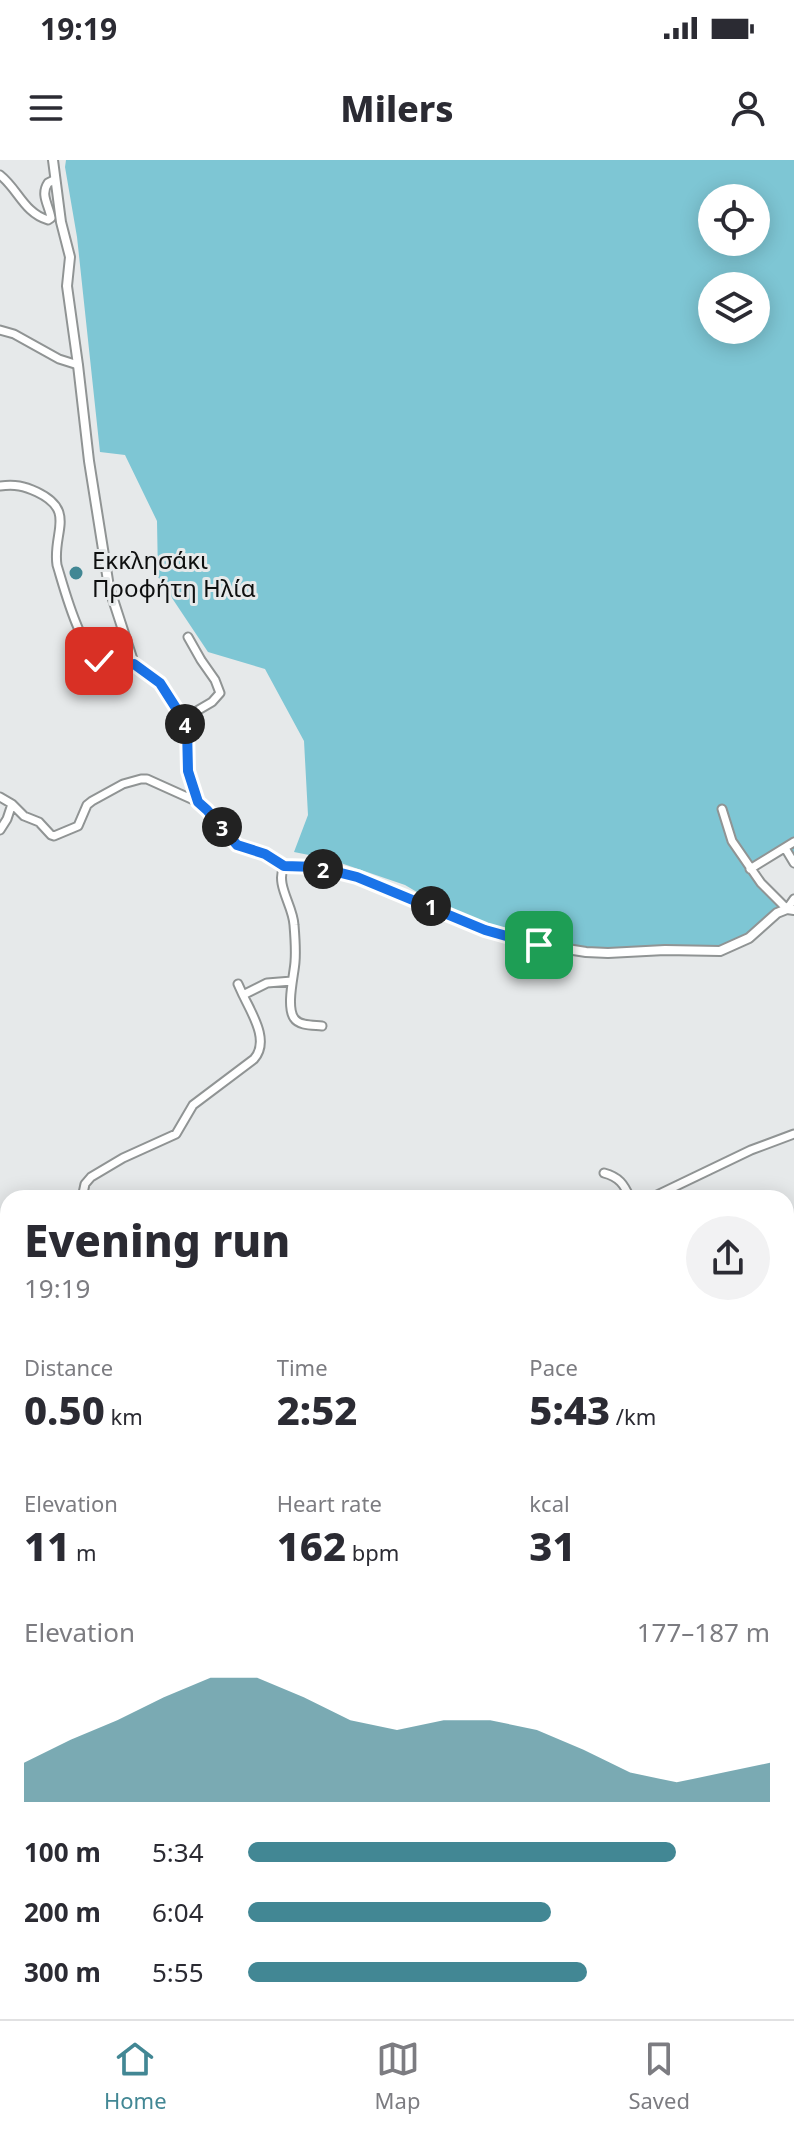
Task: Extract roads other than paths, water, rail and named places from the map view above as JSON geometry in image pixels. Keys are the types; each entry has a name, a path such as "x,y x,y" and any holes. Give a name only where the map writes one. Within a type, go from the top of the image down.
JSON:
{"street":[{"path":"53,160 61,222 70,257 67,286 109,587 134,664 160,683 187,728 188,771 198,802"},
{"path":"0,175 15,189 27,208 48,220 51,214 44,194 48,183 54,180"},
{"path":"0,330 78,365"},
{"path":"0,486 22,485 46,496 57,506 61,522 55,555 78,629 99,661 120,668 134,664"},
{"path":"183,719 212,702 220,693 188,637"},
{"path":"0,797 24,816 39,822 54,836 78,826 87,805 92,801 134,780 147,779 198,802 237,845 265,854 284,866 317,867 357,877 515,939 595,953 720,951 749,938 767,920 791,909 794,899"},
{"path":"0,830 12,804"},
{"path":"722,809 732,841 750,869 791,909"},
{"path":"750,869 794,842"},
{"path":"785,848 794,863"},
{"path":"284,866 280,877 294,920 296,956 292,1016 302,1024 322,1026"},
{"path":"243,995 267,983 292,981"},
{"path":"84,1190 91,1177 123,1158 176,1134 193,1105 261,1051 259,1031 238,984"},
{"path":"668,1190 751,1150 794,1134"},
{"path":"604,1173 615,1176 627,1190"}],"place":[{"name":"Εκκλησάκι Προφήτη Ηλία","path":"76,573"}]}
